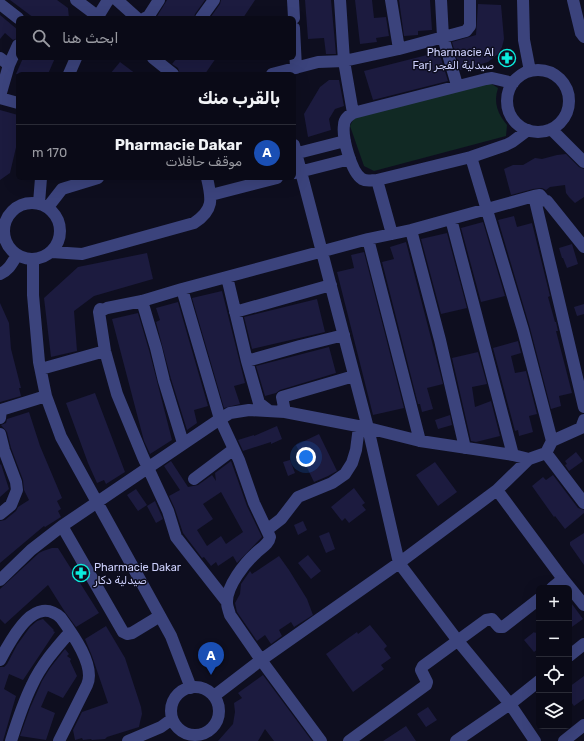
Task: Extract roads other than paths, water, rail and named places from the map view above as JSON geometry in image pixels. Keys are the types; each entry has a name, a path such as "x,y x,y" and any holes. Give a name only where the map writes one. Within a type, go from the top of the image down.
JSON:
{"street":[{"path":"76,0 98,16"},
{"path":"100,16 108,0"},
{"path":"117,0 135,16"},
{"path":"149,16 159,0"},
{"path":"202,16 214,0"},
{"path":"293,0 294,16"},
{"path":"340,0 344,61 353,113"},
{"path":"390,0 399,49"},
{"path":"441,0 443,37 457,85"},
{"path":"281,72 318,62 344,61 399,49 466,31 470,26 470,0"},
{"path":"523,0 524,40 530,71"},
{"path":"573,0 581,33 584,36"},
{"path":"0,4 16,16"},
{"path":"16,47 4,62 0,97 16,102"},
{"path":"70,72 75,60"},
{"path":"157,60 171,67"},
{"path":"296,60 296,68"},
{"path":"540,70 550,72 565,86 568,95 566,115 560,123 551,129 536,132 528,130 520,126 513,119 509,110 507,101 509,91 513,83 518,78 530,71 540,70"},
{"path":"513,83 492,78 457,85 353,113 348,116 343,125 345,141 350,159 357,174 362,179 366,181 377,180 471,157 512,142 528,130"},
{"path":"551,129 578,147 584,162"},
{"path":"296,151 345,141"},
{"path":"471,157 523,330 552,441"},
{"path":"296,158 298,173 322,252 344,335 364,427 399,563 458,641 510,704 535,741"},
{"path":"298,173 350,159"},
{"path":"42,180 43,205"},
{"path":"43,205 62,189 91,180"},
{"path":"52,252 82,254 194,223 206,215 208,209 211,195 207,180"},
{"path":"211,195 269,180"},
{"path":"377,180 392,234"},
{"path":"321,741 261,660 230,615 226,602 176,537 165,505 147,467 117,394 105,351 99,312 100,309 103,310 142,301 368,239 411,230 486,208 540,195 545,201 547,201 584,247"},
{"path":"534,196 584,407"},
{"path":"31,202 43,205 54,213 59,220 61,228 58,245 52,252 40,259 25,259 10,249 6,241 4,232 5,213 22,204 31,202"},
{"path":"451,219 513,455"},
{"path":"411,230 440,340 465,448"},
{"path":"368,239 420,441"},
{"path":"0,274 10,267 17,255"},
{"path":"33,260 33,295 41,368 46,396 61,438 171,636 191,688"},
{"path":"227,277 247,361 263,406"},
{"path":"235,312 331,285"},
{"path":"182,289 220,418 239,460 249,492 270,534 270,540 242,567 232,585 226,602"},
{"path":"142,301 164,381 184,442"},
{"path":"247,361 344,335"},
{"path":"41,368 105,351"},
{"path":"0,580 31,550 62,526 220,418 239,411 263,406 282,397 354,376"},
{"path":"0,413 46,396"},
{"path":"282,397 285,412"},
{"path":"263,406 285,412 364,427 420,441 513,455 529,459"},
{"path":"268,529 281,519 298,497 332,482 344,474 352,463 364,427"},
{"path":"214,696 261,660 399,563 497,490 529,459 546,453 552,441 583,427"},
{"path":"0,434 2,452 16,482 17,490 11,505 0,514"},
{"path":"194,479 234,449"},
{"path":"546,453 584,503"},
{"path":"497,490 563,579 584,604"},
{"path":"62,526 123,632 128,634 132,633 160,616"},
{"path":"556,585 563,579"},
{"path":"349,741 426,685 427,682 421,667 488,619 492,619 499,627 505,626 536,601"},
{"path":"0,660 27,619 44,610 57,613 62,618 87,663 90,676 59,741"},
{"path":"11,741 32,684 57,647 70,632"},
{"path":"572,654 584,644"},
{"path":"456,741 510,704 536,683"},
{"path":"191,688 204,689 214,696 220,711 214,727 200,738 180,731 172,719 171,712 174,699 179,694 191,688"},
{"path":"128,741 161,727 172,719"},
{"path":"564,741 584,725"}],"place":[{"name":"Pharmacie Al Farj صيدلية الفجر","path":"507,58"},
{"name":"Pharmacie Dakar صيدلية دكار","path":"81,573"},
{"name":"Pharmacie Dakar","path":"211,675"}]}
